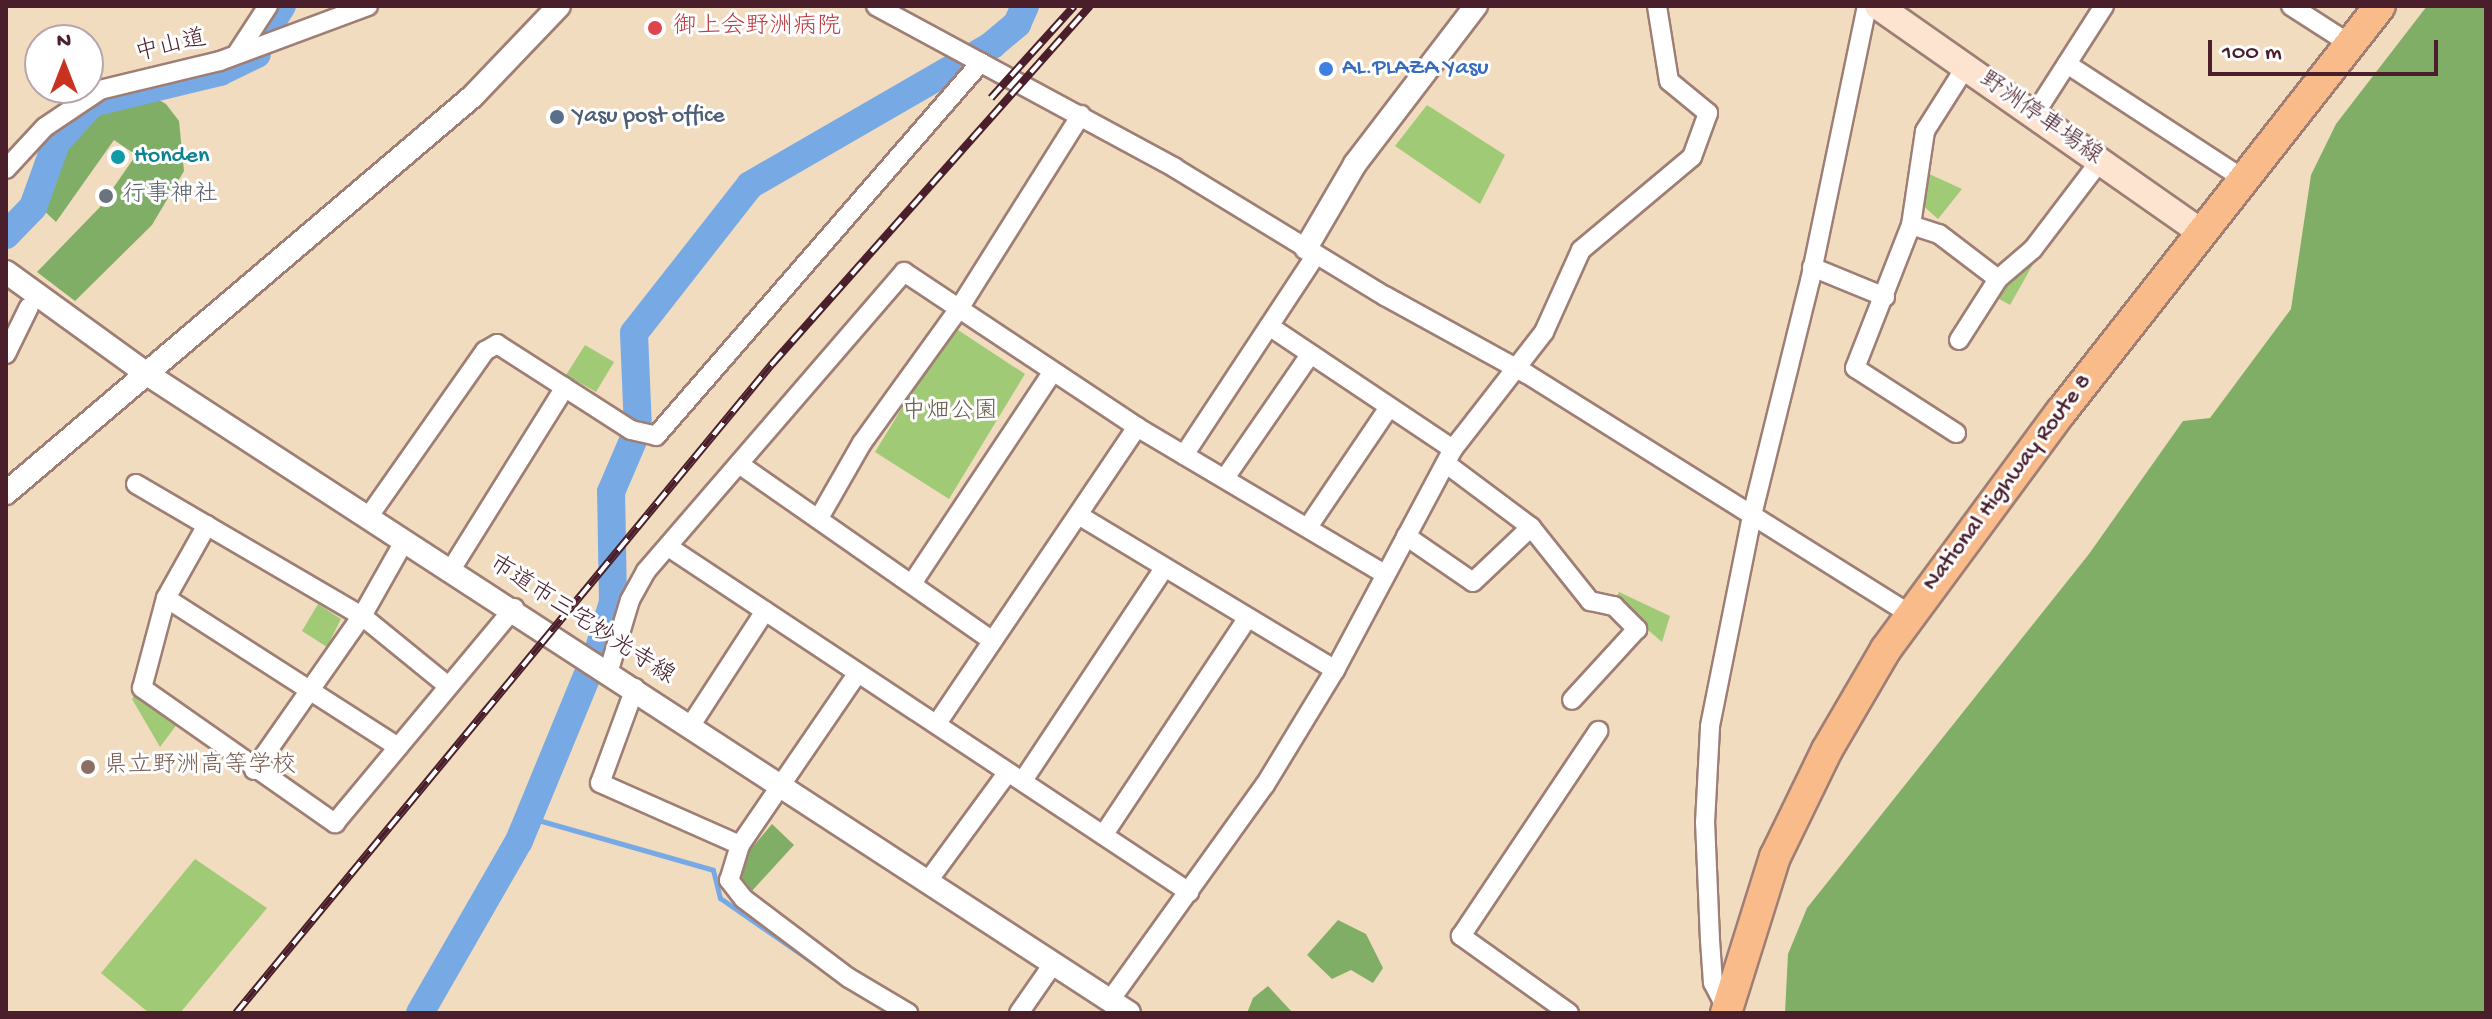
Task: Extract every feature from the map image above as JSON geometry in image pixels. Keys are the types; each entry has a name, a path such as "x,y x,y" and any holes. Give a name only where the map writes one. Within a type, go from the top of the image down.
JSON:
{"highway":[{"name":"National Highway Route 8","path":"1726,1011 1775,857 1799,804 1909,614 2380,6"}],"main road":[{"name":"野洲停車場線","path":"1878,6 2202,233"}],"street":[{"path":"238,52 268,6"},
{"name":"中山道","path":"6,169 45,127 100,90 220,61 368,6"},
{"path":"6,493 144,372 473,96 559,6"},
{"path":"876,6 1081,115 1514,368 1909,614"},
{"path":"1184,455 1269,326 1355,164 1476,6"},
{"path":"1111,999 1265,785 1335,670 1451,457 1514,368 1544,332 1581,250 1692,157 1708,113 1669,81 1657,6"},
{"path":"1726,1011 1713,983 1705,765 1752,515 1812,267 1867,6"},
{"path":"2034,115 2104,6"},
{"path":"2291,6 2350,44"},
{"path":"369,516 485,351 497,344 636,432 656,436 981,62"},
{"path":"2067,64 2245,180"},
{"path":"1956,433 1855,368 1911,225 1925,131 1965,68"},
{"path":"819,518 862,443 960,307 1081,115"},
{"path":"1959,340 1998,279 2033,249 2100,161"},
{"path":"1911,225 1939,234 1998,279"},
{"path":"1812,267 1885,297"},
{"path":"609,670 630,600 646,571 670,548 904,272 1137,427 1385,574"},
{"name":"市道市三宅妙光寺線","path":"9,280 144,372 514,608 1129,1013"},
{"path":"6,354 29,307"},
{"path":"1269,326 1451,457 1531,527 1590,601 1614,606 1637,629 1572,700"},
{"path":"1225,478 1310,355"},
{"path":"913,582 1052,373"},
{"path":"452,568 565,387"},
{"path":"1308,527 1388,409"},
{"path":"938,722 991,640 1080,516 1137,427"},
{"path":"739,464 913,582 991,640"},
{"path":"136,484 362,616 448,686"},
{"path":"1080,516 1163,570 1335,670"},
{"path":"207,525 166,598 142,688 254,770 335,823 514,608"},
{"path":"1406,536 1473,582 1531,527"},
{"path":"254,770 362,616 405,540"},
{"path":"670,548 857,674 938,722 1189,892"},
{"path":"928,881 1016,776 1163,570"},
{"path":"166,598 398,747"},
{"path":"691,725 765,611"},
{"path":"1104,834 1246,620"},
{"path":"857,674 740,845 730,864 733,890 849,978 908,1013"},
{"path":"635,688 600,783 740,845"},
{"path":"1569,1013 1461,936 1598,731"},
{"path":"1019,1013 1053,964"}],"green space":[{"path":"2427,6 2486,6 2486,1013 1785,1013 1788,954 1807,908 2089,554 2183,421 2210,418 2291,309 2311,175 2336,124"},
{"name":"行事神社","path":"145,92 166,104 179,121 184,171 152,225 75,301 37,272 100,207 136,155 114,140 56,222 38,205 46,174 59,142 80,120 98,106"},
{"path":"1427,105 1505,155 1480,204 1395,146"},
{"path":"1925,172 1962,189 1938,219 1920,203"},
{"path":"2040,252 2010,305 1992,295"},
{"name":"中畑公園","path":"952,326 1025,374 949,499 875,452"},
{"path":"585,345 614,362 596,392 566,375"},
{"path":"1619,592 1670,616 1662,642 1614,601"},
{"path":"318,604 341,619 327,647 302,631"},
{"path":"136,693 178,723 160,747 132,699"},
{"path":"772,824 794,845 751,892 739,877 744,857"},
{"path":"195,859 267,908 180,1013 149,1013 101,973"},
{"path":"1338,920 1366,934 1383,968 1373,983 1351,970 1332,979 1307,955"},
{"path":"1268,986 1292,1012 1247,1013 1253,998"}],"waterway":[{"path":"263,36 282,6"},
{"path":"600,645 613,602 611,492 638,429 634,333 750,185 992,45 1017,24 1025,6"},
{"path":"6,235 33,207 56,143 92,103 220,72 257,54"},
{"path":"420,1013 519,841 587,676"},
{"path":"531,818 713,870 720,898 856,992"}],"railway":[{"path":"991,98 1074,6"},
{"path":"236,1013 772,364 1090,6"}],"place":[{"name":"御上会野洲病院","path":"655,28"},
{"name":"AL.PLAZA Yasu","path":"1326,69"},
{"name":"Yasu post office","path":"557,117"},
{"name":"Honden","path":"118,157"},
{"name":"行事神社","path":"106,196"},
{"name":"県立野洲高等学校","path":"88,767"}]}
